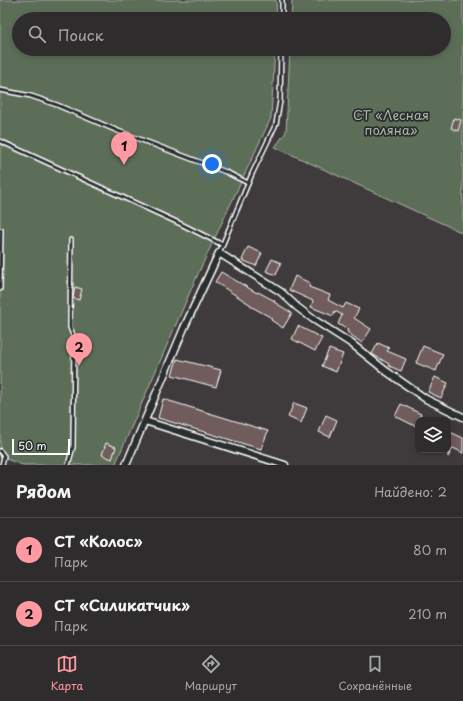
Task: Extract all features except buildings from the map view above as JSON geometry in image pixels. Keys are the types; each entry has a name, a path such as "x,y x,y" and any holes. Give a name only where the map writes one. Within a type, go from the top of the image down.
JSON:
{"street":[{"path":"126,465 184,328 219,253 281,292 313,319 352,344 386,371 426,399 463,417"},
{"path":"145,420 285,465"}],"lane":[{"path":"282,0 282,12"},
{"path":"219,253 248,183 276,124 280,101 282,56"},
{"path":"0,90 31,96 57,105 118,131 226,172 248,183"},
{"path":"0,141 223,245"},
{"path":"0,289 1,230"},
{"path":"68,465 73,447 74,338 70,327 71,240"},
{"path":"0,451 4,456 2,465"}],"green space":[{"path":"0,0 276,0 277,12 12,12 12,56 275,56 271,118 197,276 115,465 23,465 0,457"},
{"name":"СТ «Лесная поляна»","path":"292,0 463,0 463,233 275,147 286,132 290,56 451,56 451,12 291,12"}],"place":[{"name":"СТ «Колос»","path":"124,165"},
{"name":"СТ «Силикатчик»","path":"79,366"}]}
